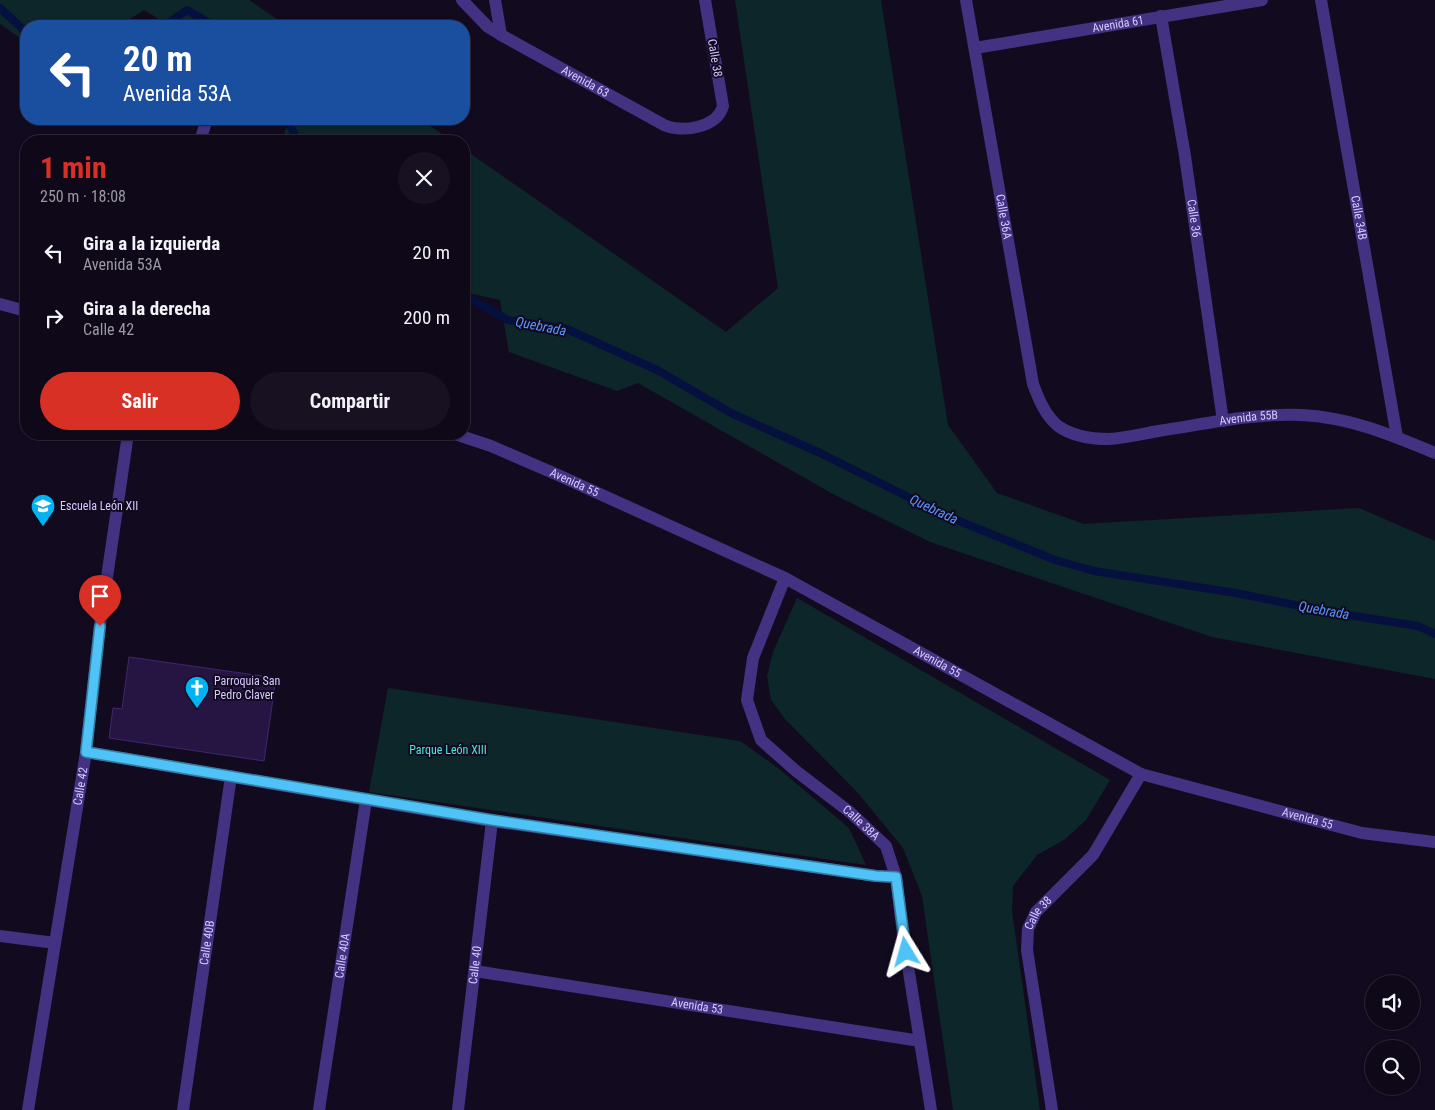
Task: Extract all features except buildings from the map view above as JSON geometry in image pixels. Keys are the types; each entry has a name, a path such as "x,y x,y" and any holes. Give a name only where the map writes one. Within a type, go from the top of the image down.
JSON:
{"street":[{"name":"Avenida 63","path":"462,0 488,27 500,35 671,128 682,130 693,128 717,115"},
{"path":"495,0 500,35"},
{"name":"Calle 38","path":"705,0 722,102 722,110 717,115"},
{"name":"Calle 36A","path":"966,0 1034,384 1039,401 1048,416 1059,426"},
{"name":"Avenida 61","path":"975,48 1262,0"},
{"name":"Calle 34B","path":"1322,0 1397,437"},
{"name":"Calle 36","path":"1161,16 1186,156 1224,421"},
{"path":"0,304 20,309"},
{"name":"Avenida 55B","path":"1059,426 1083,436 1110,439 1224,421 1301,415 1356,423 1435,453"},
{"name":"Avenida 55","path":"470,439 558,474 785,578 1141,774 1362,833 1435,842"},
{"name":"Calle 42","path":"28,1110 86,752 100,626 127,440"},
{"name":"Calle 38A","path":"785,578 752,658 747,700 761,740 796,772 852,813 886,846 896,877 903,935 932,1110"},
{"path":"86,752 492,820 876,876 896,877"},
{"name":"Calle 38","path":"1052,1110 1028,950 1028,929 1036,912 1093,854 1141,774"},
{"name":"Calle 40B","path":"183,1110 231,776"},
{"name":"Calle 40A","path":"318,1110 366,800"},
{"name":"Calle 40","path":"458,1110 492,820"},
{"path":"0,936 55,943"},
{"name":"Avenida 53","path":"475,971 920,1041"}],"green space":[{"path":"0,0 249,0 278,20 160,20 144,10 128,20 20,20 20,38 0,24"},
{"path":"735,0 881,0 948,425 997,493 1084,524 1359,508 1435,541 1435,679 1212,637 930,542 833,494 638,383 617,391 509,352 500,300 470,293 470,153 726,332 778,288"},
{"path":"288,125 429,125 443,135 283,135"},
{"path":"797,598 1110,780 1086,820 1064,840 1037,855 1013,886 1012,911 1040,1110 953,1110 922,896 903,848 858,793 785,719 771,700 767,676 773,652"},
{"name":"Parque León XIII","path":"388,688 740,741 778,768 849,828 866,865 369,792"}],"waterway":[{"name":"Quebrada","path":"0,8 20,26"},
{"name":"Quebrada","path":"173,20 187,10 204,20"},
{"name":"Quebrada","path":"290,125 295,135"},
{"name":"Quebrada","path":"470,298 508,320 567,329 657,370 733,414 820,453 942,514 1055,560 1094,571 1236,593 1335,613 1418,626 1435,634"}],"place":[{"name":"Escuela León XII","path":"43,527"},
{"name":"Parroquia San Pedro Claver","path":"197,709"}],"route":[{"path":"100,626 86,752 492,820 876,876 896,877 906,952"}]}
